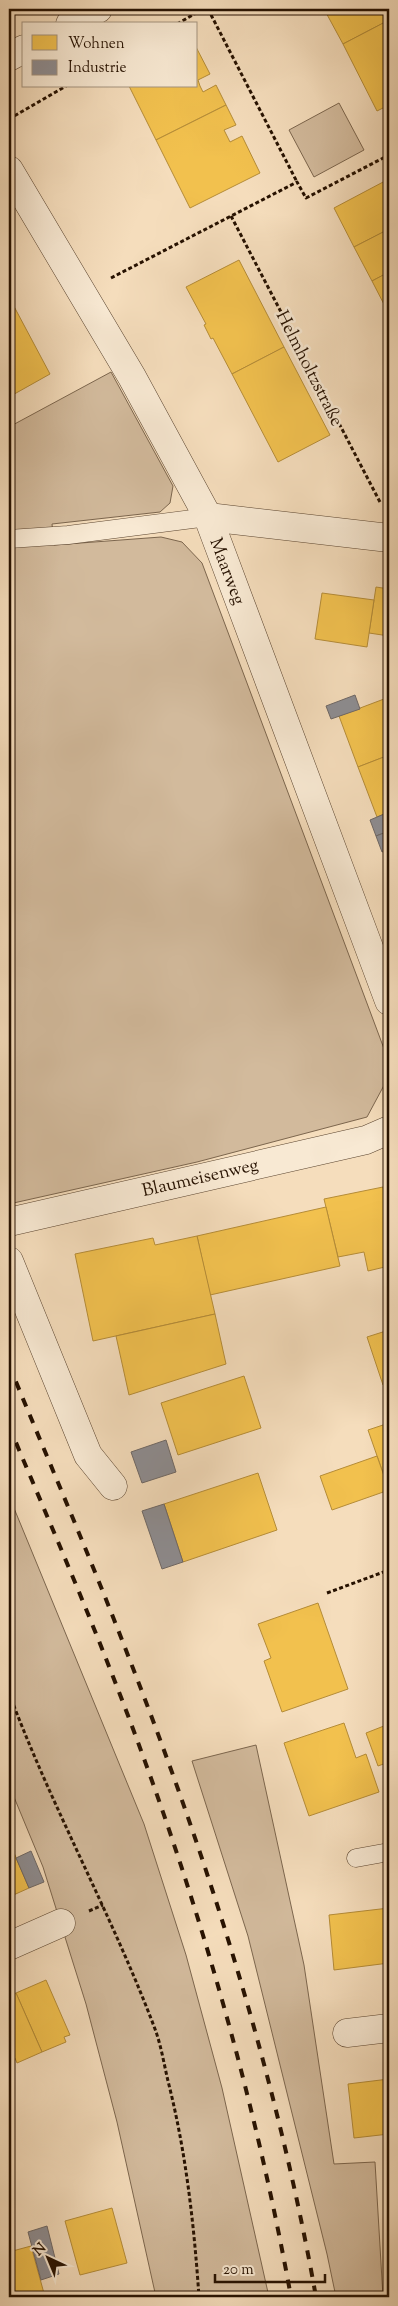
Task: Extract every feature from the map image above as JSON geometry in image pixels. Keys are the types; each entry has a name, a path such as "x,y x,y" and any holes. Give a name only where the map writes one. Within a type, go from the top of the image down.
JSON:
{"street":[{"path":"74,22 98,9"},
{"path":"9,57 22,49"},
{"name":"Maarweg","path":"9,170 132,377 208,517 389,1001"},
{"path":"208,517 387,525"},
{"name":"Blaumeisenweg","path":"9,1222 41,1213 366,1140 389,1130"},
{"path":"9,1261 88,1455 113,1486"},
{"path":"9,1946 62,1923"},
{"path":"347,2032 389,2028"}],"lane":[{"path":"9,539 68,535 208,517"},
{"path":"356,1858 389,1852"}],"path":[{"path":"180,22 203,9"},
{"path":"208,9 306,198 389,155"},
{"path":"9,119 63,88"},
{"path":"82,292 298,182"},
{"name":"Helmholtzstraße","path":"232,216 387,525"},
{"path":"327,1593 389,1570"},
{"path":"9,1693 21,1726 156,2031 180,2127 193,2215 199,2297"}],"shaded area":[{"path":"339,103 364,150 314,177 289,130"},
{"path":"111,372 173,486 170,503 160,512 52,524 54,545 161,537 182,542 202,563 389,1062 389,1076 367,1117 197,1162 9,1204 9,427"},
{"path":"9,1496 144,1824 186,1955 222,2088 269,2297 156,2297 117,2122 86,2004 43,1867 9,1785"},
{"path":"256,1745 304,1965 334,2164 375,2162 383,2297 336,2297 248,1936 192,1761"}],"building: Wohnen":[{"path":"324,9 389,9 389,20 343,44"},
{"path":"389,20 389,105 377,111 343,44"},
{"path":"198,51 210,74 198,80"},
{"path":"198,80 203,92 216,85 226,105 156,140 130,88 198,88"},
{"path":"226,105 236,125 224,130 230,142 242,136 260,173 190,208 156,140"},
{"path":"385,181 389,190 389,229 354,247 334,208"},
{"path":"389,229 389,272 372,281 354,247"},
{"path":"239,260 284,347 232,374 213,338 211,339 204,325 206,324 186,287"},
{"path":"389,272 389,314 372,281"},
{"path":"9,297 50,374 9,397"},
{"path":"284,347 330,435 278,462 232,374"},
{"path":"376,587 389,589 389,636 369,633"},
{"path":"322,593 374,600 367,647 315,639"},
{"path":"384,699 389,714 389,755 358,767 339,716"},
{"path":"389,755 389,812 377,817 358,767"},
{"path":"383,1187 389,1212 389,1266 368,1271 364,1252 338,1257 324,1199"},
{"path":"326,1207 340,1266 210,1295 197,1236"},
{"path":"197,1236 215,1314 93,1341 75,1254 153,1238 155,1245"},
{"path":"215,1314 226,1364 129,1395 116,1336"},
{"path":"389,1330 389,1383 383,1385 367,1337"},
{"path":"244,1376 261,1428 178,1455 161,1403"},
{"path":"389,1423 389,1490 368,1430"},
{"path":"377,1456 389,1490 332,1510 320,1476"},
{"path":"258,1473 277,1530 183,1562 164,1504"},
{"path":"318,1603 348,1689 282,1712 264,1661 271,1658 258,1624"},
{"path":"344,1723 356,1758 366,1754 379,1792 309,1816 284,1743"},
{"path":"389,1724 389,1762 378,1766 366,1733"},
{"path":"9,1841 29,1888 9,1897"},
{"path":"389,1908 389,1963 334,1970 329,1915"},
{"path":"46,1980 70,2035 64,2037 66,2042 42,2052 16,1993"},
{"path":"16,1993 42,2052 17,2063 15,2058 10,2060 9,2057 9,1996"},
{"path":"389,2079 389,2134 354,2138 348,2084"},
{"path":"112,2208 127,2263 80,2275 65,2221"},
{"path":"31,2246 45,2297 9,2297 9,2252"}],"building: Industrie":[{"path":"355,695 360,709 331,719 326,706"},
{"path":"389,812 389,831 376,836 370,820"},
{"path":"389,831 389,849 382,852 376,836"},
{"path":"166,1440 176,1472 142,1483 131,1452"},
{"path":"164,1504 183,1562 162,1569 142,1511"},
{"path":"31,1851 44,1882 29,1888 16,1858"},
{"path":"47,2226 59,2274 41,2280 28,2232"}],"railway":[{"path":"9,1365 85,1547 159,1736 187,1814 238,1973 261,2053 282,2134 316,2297"},
{"path":"9,1426 110,1669 167,1823 192,1900 216,1978 258,2137 291,2297"}]}
